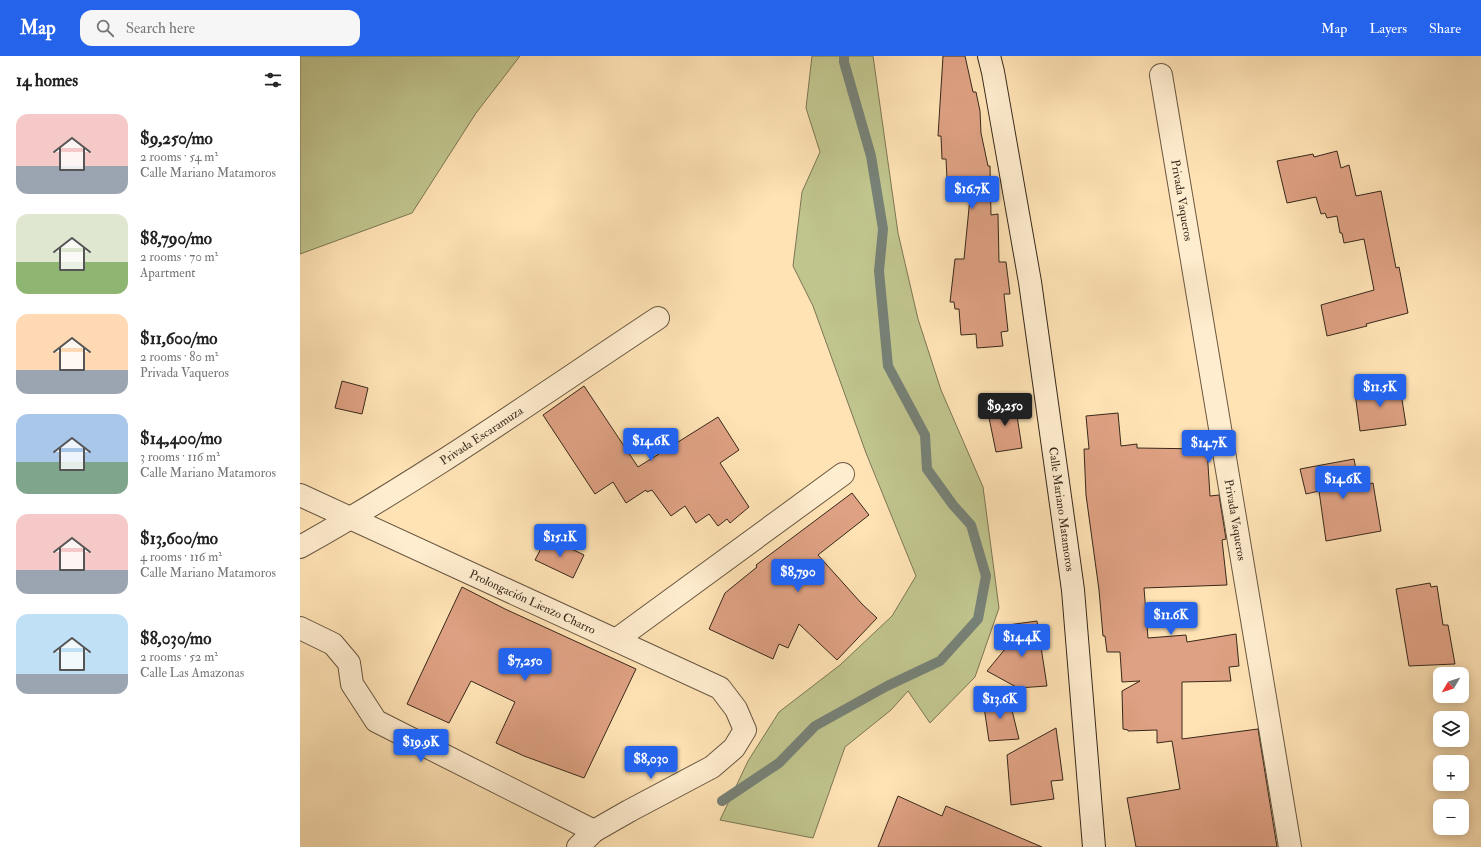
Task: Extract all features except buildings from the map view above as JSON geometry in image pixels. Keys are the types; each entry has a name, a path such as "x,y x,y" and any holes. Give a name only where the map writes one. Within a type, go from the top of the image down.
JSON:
{"street":[{"name":"Calle Mariano Matamoros","path":"989,56 1030,282 1072,590 1094,847"},
{"name":"Privada Vaqueros","path":"1161,75 1290,847"},
{"name":"Privada Escaramuza","path":"300,547 351,518 475,439 658,318"},
{"path":"616,640 843,474"},
{"name":"Prolongación Lienzo Charro","path":"300,495 720,688 736,709 745,730 734,748 712,766 594,831"},
{"path":"300,628 333,644 349,663 352,684 376,721 594,831 578,847"}],"green space":[{"path":"300,56 520,56 476,113 412,213 300,254"},
{"path":"812,56 873,56 898,233 918,319 941,390 983,487 999,608 975,677 930,723 908,691 891,710 845,747 813,838 720,820 748,761 779,712 840,665 892,616 916,576 866,453 813,306 793,266 802,192 820,152 806,108"}],"waterway":[{"path":"722,801 779,763 815,726 887,686 940,661 978,619 986,576 971,525 953,505 927,469 925,435 888,366 879,271 883,229 871,156 844,62 844,56"}]}
